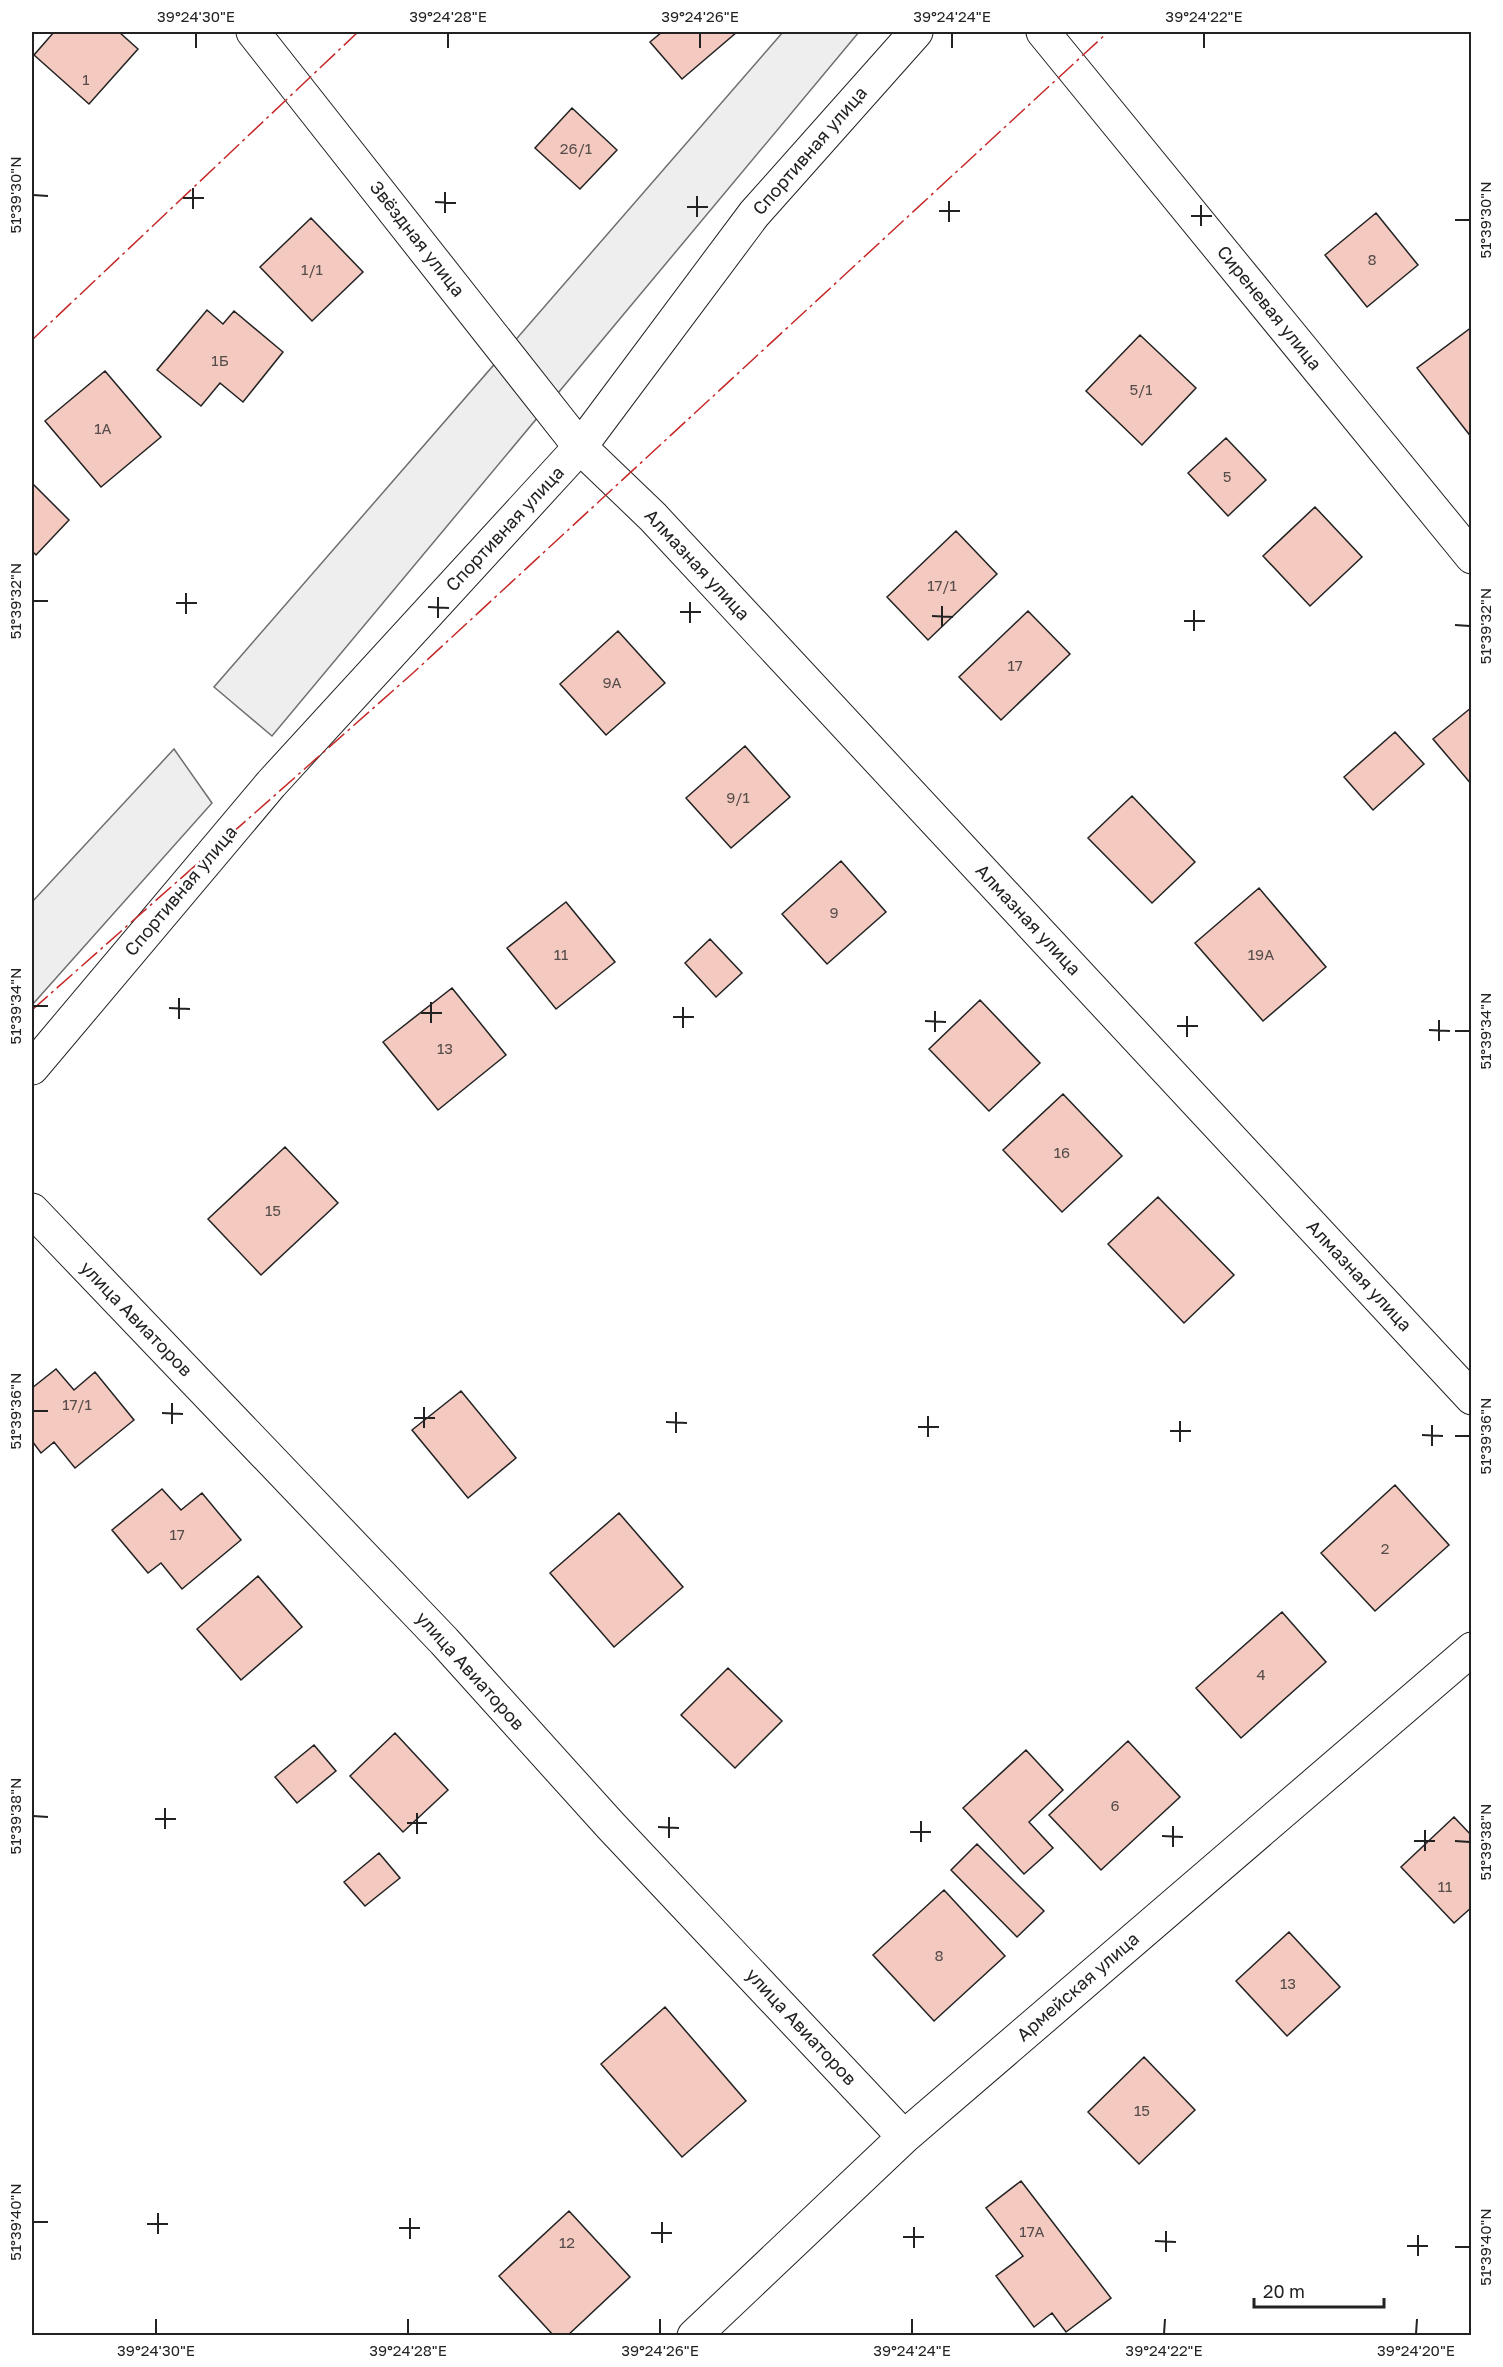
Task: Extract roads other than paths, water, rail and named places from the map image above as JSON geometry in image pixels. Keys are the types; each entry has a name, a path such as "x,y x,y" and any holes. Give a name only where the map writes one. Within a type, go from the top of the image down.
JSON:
{"street":[{"name":"Звёздная улица","path":"253,32 580,447"},
{"name":"Спортивная улица","path":"32,1068 271,784 580,447 753,214 916,32"},
{"name":"Сиреневая улица","path":"1043,32 1472,556"},
{"name":"Алмазная улица","path":"580,447 653,517 1472,1398"},
{"name":"улица Авиаторов","path":"32,1210 444,1641 611,1826 904,2137"},
{"name":"Армейская улица","path":"694,2336 904,2137 1472,1649"}]}
